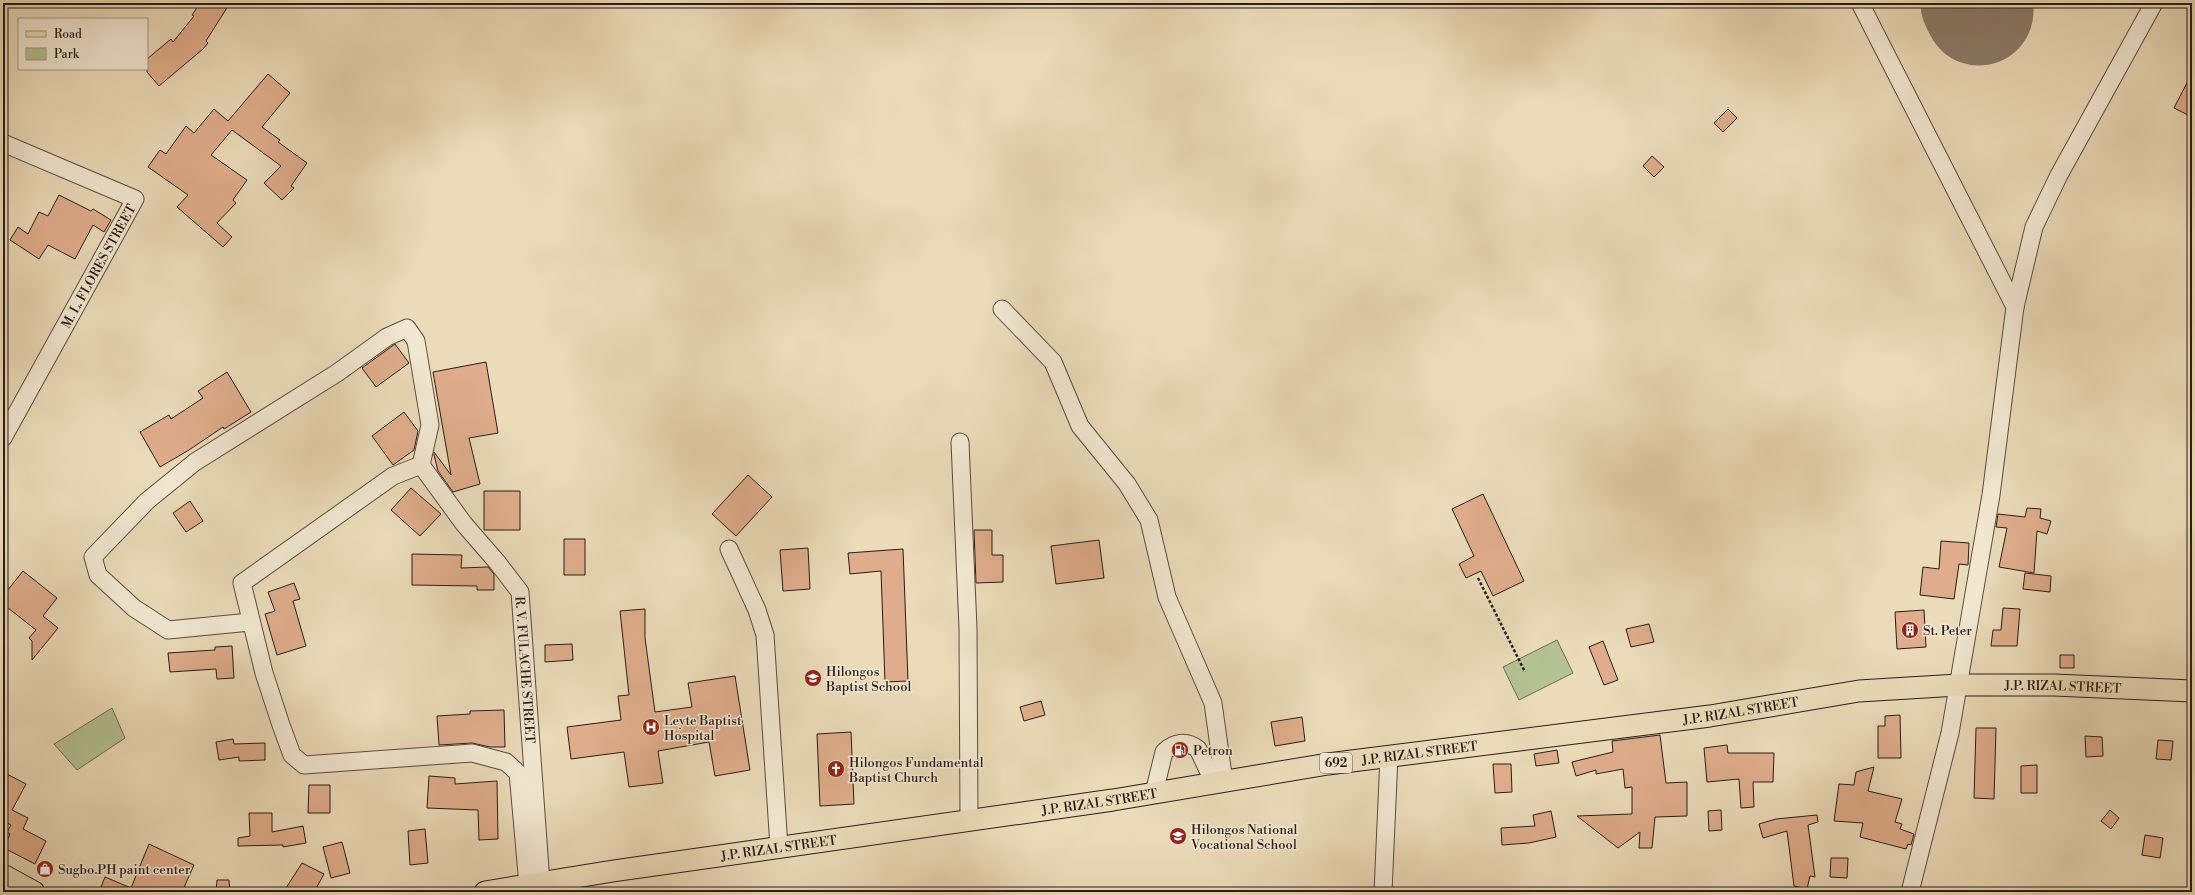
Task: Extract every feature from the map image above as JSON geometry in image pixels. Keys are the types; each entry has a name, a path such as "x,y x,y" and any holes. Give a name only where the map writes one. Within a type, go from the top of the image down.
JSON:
{"main road":[{"name":"J.P. RIZAL STREET","path":"485,892 600,873 969,821 1154,793 1328,764 1710,716 1859,691 1958,685 2054,685 2192,691"},
{"path":"3,875 34,892"}],"street":[{"path":"1860,3 2015,307"},
{"path":"1910,892 1950,734 1991,495 2015,307 2034,227 2059,175 2154,3"},
{"name":"M. L. FLORES STREET","path":"3,143 135,199 3,438"},
{"path":"1002,310 1054,362 1080,426 1127,484 1149,520 1167,597 1213,703 1219,782"},
{"path":"250,622 168,630 134,608 98,575 93,557 147,501 195,462 337,373 387,336 407,328 416,341 430,425 421,465 393,476 242,584 250,622 264,673 292,755 304,765 472,753 506,762 518,773 534,884"},
{"path":"960,442 968,628 969,821"},
{"name":"R. V. FULACHE STREET","path":"421,465 464,524 498,562 520,592 534,884"},
{"path":"729,550 757,610 765,635 779,847"},
{"path":"1154,793 1164,752 1174,744 1181,743 1193,745 1198,749 1219,782"},
{"path":"1384,892 1389,756"}],"path":[{"path":"1478,578 1525,672"}],"green space":[{"path":"1932,3 2012,3 1949,36"},
{"path":"1557,640 1573,673 1519,700 1503,667"},
{"path":"112,708 125,738 77,770 54,744"}],"building":[{"path":"200,3 230,3 206,41 208,43 203,49 159,86 147,72 148,58 171,39 173,42 194,16 192,15"},
{"path":"2192,73 2192,117 2174,108"},
{"path":"268,74 290,93 262,127 280,140 278,142 307,163 291,186 294,188 282,200 264,183 281,166 232,130 211,155 247,180 233,200 236,203 217,223 232,237 223,247 177,207 188,195 148,167 160,150 166,154 186,126 194,133 214,109 228,121"},
{"path":"1728,109 1737,118 1723,132 1714,123"},
{"path":"1652,156 1664,167 1654,177 1643,166"},
{"path":"59,195 91,211 93,209 111,220 104,232 93,225 75,259 48,245 39,259 10,240 18,227 28,234 39,212 48,216"},
{"path":"395,344 409,363 376,387 362,368"},
{"path":"486,362 498,433 469,438 480,484 453,492 438,471 434,455 434,452 451,475 433,372"},
{"path":"227,372 251,412 224,429 223,427 160,467 140,432 169,415 171,419 203,398 198,391"},
{"path":"404,412 418,431 414,450 393,465 372,436"},
{"path":"748,475 772,497 736,536 712,514"},
{"path":"411,488 441,514 420,536 391,510"},
{"path":"484,491 520,491 520,530 484,530"},
{"path":"1483,494 1524,581 1493,596 1481,571 1466,578 1459,564 1474,556 1452,509"},
{"path":"190,501 203,521 186,532 173,513"},
{"path":"2027,508 2041,509 2040,518 2051,521 2047,534 2037,531 2034,573 1999,567 2007,528 1996,527 1998,514 2025,517"},
{"path":"974,530 992,530 992,555 1003,555 1003,582 976,583"},
{"path":"564,539 585,539 585,575 564,575"},
{"path":"1099,540 1104,578 1056,584 1051,546"},
{"path":"1941,541 1969,543 1968,565 1959,564 1954,599 1920,595 1923,567 1939,569"},
{"path":"808,548 810,589 783,591 780,550"},
{"path":"903,549 908,681 885,682 881,571 850,574 848,553"},
{"path":"412,554 462,555 461,568 488,567 494,574 494,590 477,590 477,586 412,585"},
{"path":"23,571 57,598 43,616 58,628 32,660 32,641 29,638 36,630 3,604 3,596"},
{"path":"2025,573 2051,576 2050,592 2023,589"},
{"path":"294,583 300,599 293,601 306,646 277,655 265,614 275,611 268,592"},
{"path":"2003,608 2020,609 2017,646 1991,646 1993,630 2001,630"},
{"path":"645,609 645,638 655,712 692,707 688,683 735,676 750,770 715,776 709,742 658,751 663,783 629,787 624,752 571,759 567,727 621,720 618,696 629,695 620,611"},
{"name":"St. Peter","path":"1924,610 1926,647 1897,649 1895,612"},
{"path":"1649,624 1654,642 1631,647 1626,629"},
{"path":"1603,641 1618,680 1604,685 1589,647"},
{"path":"572,644 573,660 545,662 545,645"},
{"path":"232,646 234,678 217,679 216,669 170,672 168,653 215,650 215,647"},
{"path":"2060,655 2074,655 2074,668 2060,668"},
{"path":"1041,701 1045,715 1024,721 1020,707"},
{"path":"504,710 505,747 490,747 472,743 439,745 437,716 470,714 470,711"},
{"path":"1900,715 1901,758 1878,758 1878,726 1885,726 1885,716"},
{"path":"1302,717 1305,741 1275,746 1271,722"},
{"path":"1976,728 1996,728 1994,799 1974,798"},
{"name":"Hilongos Fundamental Baptist Church","path":"851,732 854,804 820,806 817,734"},
{"path":"1660,735 1666,783 1687,782 1687,816 1655,817 1652,848 1639,848 1640,832 1618,848 1577,816 1632,814 1632,787 1625,788 1623,769 1596,774 1596,770 1576,776 1572,762 1613,752 1612,741"},
{"path":"2085,736 2102,737 2103,756 2086,757"},
{"path":"233,739 234,744 265,743 265,760 239,761 239,757 219,760 216,742"},
{"path":"2158,740 2173,741 2171,760 2156,759"},
{"path":"1727,745 1728,753 1774,753 1773,782 1753,782 1754,807 1741,808 1739,779 1707,782 1704,748"},
{"path":"1557,750 1559,763 1536,766 1534,754"},
{"path":"1493,764 1511,764 1512,792 1495,793"},
{"path":"2037,765 2037,793 2021,793 2021,766"},
{"path":"1874,767 1868,791 1902,799 1895,822 1902,824 1900,829 1914,834 1911,845 1908,844 1906,849 1860,837 1863,823 1834,821 1839,784 1854,785 1856,772"},
{"path":"3,772 26,784 12,810 28,818 23,829 46,841 35,864 4,848 10,834 7,832 11,825 5,822 3,826"},
{"path":"429,776 455,778 455,784 497,781 498,839 479,840 478,810 427,808"},
{"path":"309,785 330,785 330,813 308,813"},
{"path":"1721,810 1722,830 1709,831 1708,811"},
{"path":"2110,810 2119,818 2111,829 2101,821"},
{"path":"1551,811 1556,837 1529,843 1502,845 1501,828 1535,826 1533,815"},
{"path":"249,813 272,813 272,832 303,826 306,843 283,847 283,845 238,846 238,838 250,836"},
{"path":"1817,815 1818,822 1808,825 1815,877 1810,876 1807,889 1794,886 1787,831 1763,838 1759,824 1776,819"},
{"path":"425,829 428,863 410,865 408,831"},
{"path":"2145,835 2163,838 2160,858 2142,855"},
{"path":"342,842 350,873 331,878 323,847"},
{"path":"149,844 194,865 182,892 99,892 105,877 131,888"},
{"path":"1831,858 1848,858 1847,878 1830,877"},
{"path":"302,863 324,874 314,892 294,892 286,888"},
{"path":"217,880 229,880 230,892 216,892"}],"runway":[{"path":"1975,3 1979,11"}],"place":[{"name":"St. Peter","path":"1910,630"},
{"name":"Hilongos Baptist School","path":"813,678"},
{"name":"Leyte Baptist Hospital","path":"651,727"},
{"name":"Petron","path":"1180,750"},
{"name":"Hilongos Fundamental Baptist Church","path":"836,769"},
{"name":"Hilongos National Vocational School","path":"1178,836"},
{"name":"Sugbo.PH paint center","path":"45,869"}]}
